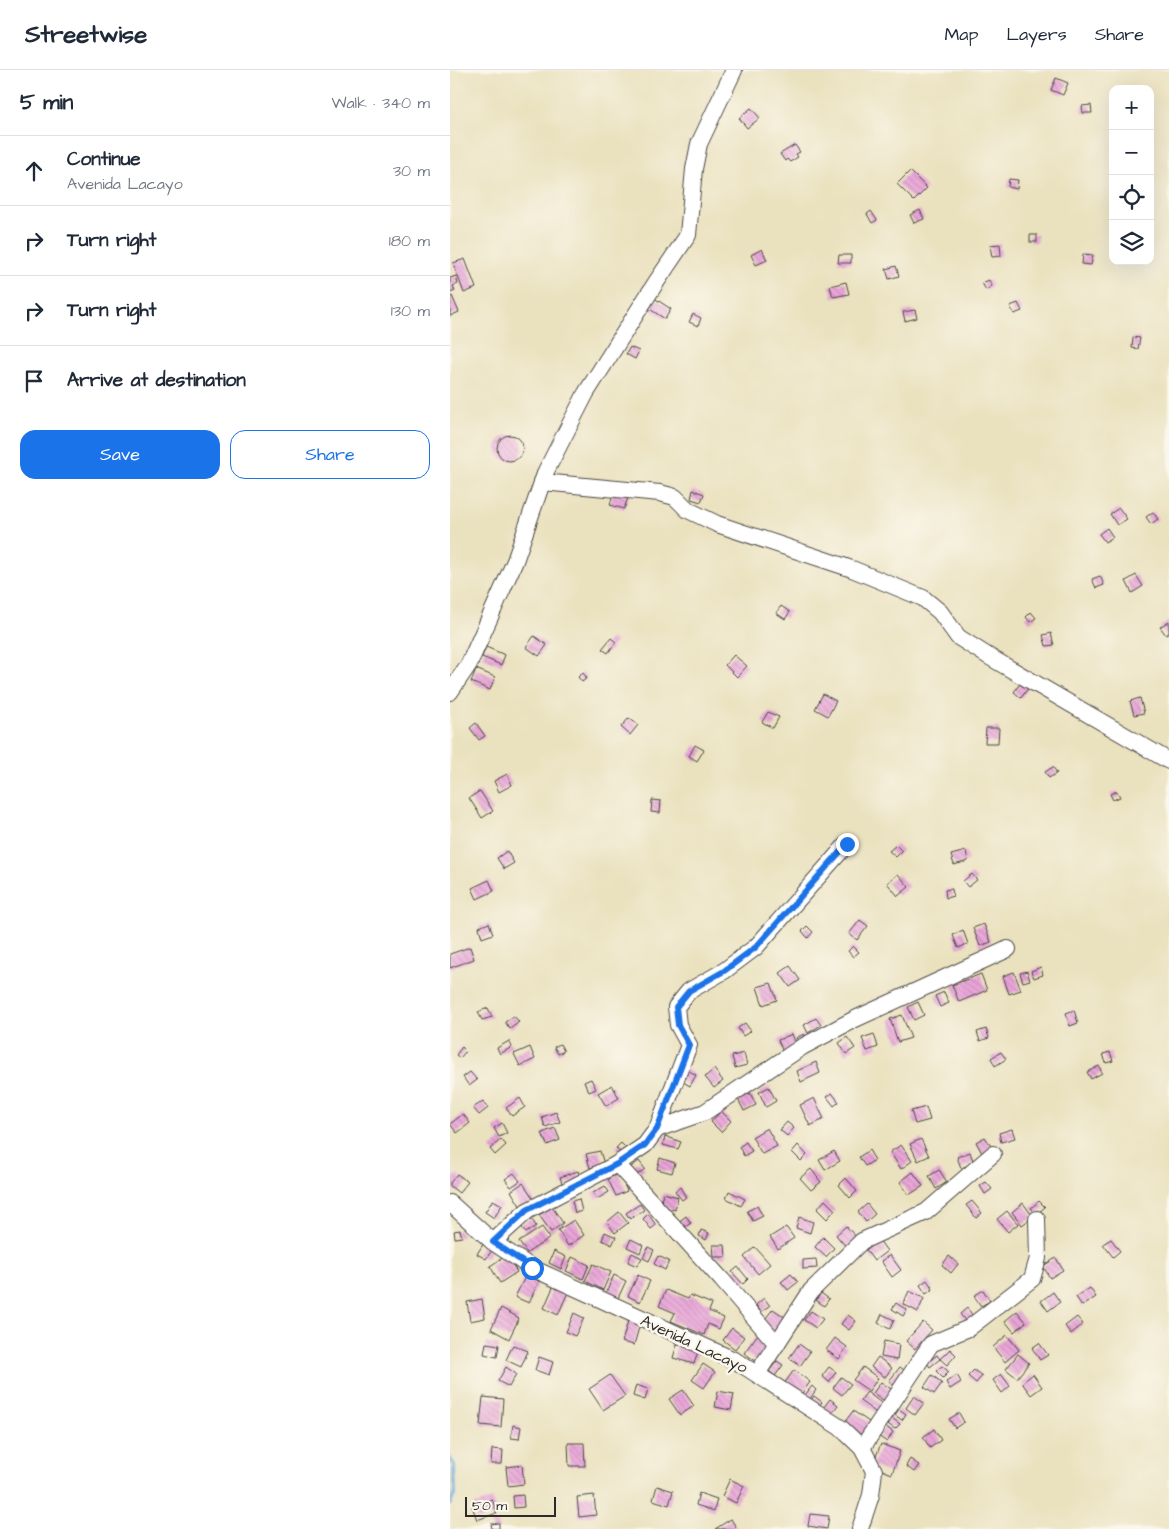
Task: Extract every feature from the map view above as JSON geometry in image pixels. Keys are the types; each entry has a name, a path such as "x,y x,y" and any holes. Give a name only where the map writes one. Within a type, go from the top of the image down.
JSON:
{"street":[{"path":"450,692 470,664 515,562 546,471 586,394 688,235 694,168 699,144 734,70"},
{"path":"542,482 660,493 674,496 688,510 717,524 852,569 924,598 940,612 958,637 1169,761"},
{"path":"493,1242 527,1210 617,1164 645,1145 657,1129 689,1045 678,1025 676,1007 689,991 724,971 756,947 847,844"},
{"path":"657,1129 705,1112 802,1047 836,1029 1008,949"},
{"path":"758,1374 811,1291 862,1241 926,1212 993,1154"},
{"path":"617,1164 777,1344"},
{"name":"Avenida Lacayo","path":"450,1203 493,1242 532,1268 736,1361 841,1428 862,1448 874,1471 872,1496 860,1529"},
{"path":"862,1448 931,1344 969,1328 1032,1279 1038,1258 1037,1219"}],"building":[{"path":"1056,78 1068,83 1063,95 1051,90"},
{"path":"1091,105 1092,113 1083,113 1082,106"},
{"path":"751,108 760,118 747,128 739,118"},
{"path":"795,145 800,152 796,154 798,157 790,162 787,159 785,161 780,154"},
{"path":"910,171 927,188 914,201 897,184"},
{"path":"1009,179 1018,180 1017,189 1008,187"},
{"path":"920,210 924,219 914,223 910,215"},
{"path":"871,211 877,220 872,223 867,214"},
{"path":"1030,235 1037,235 1037,242 1030,242"},
{"path":"1000,244 1001,256 992,257 990,245"},
{"path":"762,249 767,260 756,265 751,255"},
{"path":"1083,254 1093,255 1091,265 1082,264"},
{"path":"839,255 851,255 851,263 838,263"},
{"path":"465,259 476,288 464,293 453,263"},
{"path":"896,266 899,276 889,279 886,269"},
{"path":"456,276 458,284 453,286 455,291 450,293 450,278"},
{"path":"989,280 992,286 986,290 982,283"},
{"path":"846,282 849,294 833,297 830,286"},
{"path":"452,296 459,312 450,316 450,297"},
{"path":"651,296 671,309 665,319 645,306"},
{"path":"1018,303 1022,311 1014,314 1010,306"},
{"path":"915,310 917,318 905,321 903,312"},
{"path":"693,314 701,318 698,326 689,322"},
{"path":"1133,337 1140,338 1138,349 1132,348"},
{"path":"630,347 639,351 635,359 626,354"},
{"path":"510,435 519,439 523,448 519,457 510,461 501,457 497,448 501,439"},
{"path":"614,490 629,495 624,509 610,505"},
{"path":"693,490 704,494 701,502 691,499"},
{"path":"1119,508 1127,519 1117,525 1110,514"},
{"path":"1153,512 1158,519 1151,524 1146,517"},
{"path":"1107,528 1113,537 1105,542 1099,534"},
{"path":"1136,575 1143,586 1132,593 1126,581"},
{"path":"1100,576 1104,585 1096,588 1092,579"},
{"path":"781,606 790,612 785,619 776,613"},
{"path":"1031,612 1036,618 1030,622 1026,617"},
{"path":"1169,621 1169,633 1166,635 1160,627"},
{"path":"1051,633 1054,645 1046,646 1043,635"},
{"path":"534,636 547,645 539,656 526,647"},
{"path":"611,638 616,642 608,653 602,649"},
{"path":"486,647 505,655 501,665 482,657"},
{"path":"734,655 747,666 737,677 725,665"},
{"path":"476,669 495,677 490,690 471,682"},
{"path":"583,673 587,678 582,682 578,677"},
{"path":"1021,682 1029,687 1021,698 1014,692"},
{"path":"823,694 836,701 828,716 815,709"},
{"path":"1140,698 1144,713 1134,715 1130,701"},
{"path":"768,712 779,717 773,728 762,722"},
{"path":"629,718 638,725 630,735 621,727"},
{"path":"476,723 485,736 479,740 470,728"},
{"path":"986,728 999,728 998,743 985,743"},
{"path":"695,745 704,750 697,761 689,756"},
{"path":"1053,767 1057,773 1049,778 1045,772"},
{"path":"507,774 512,785 499,792 494,781"},
{"path":"480,791 493,811 482,818 469,798"},
{"path":"1117,791 1120,797 1113,800 1110,794"},
{"path":"652,800 661,801 660,813 651,812"},
{"path":"896,845 902,851 896,857 889,851"},
{"path":"507,851 514,863 504,869 497,858"},
{"path":"966,851 968,861 954,865 951,855"},
{"path":"898,874 909,887 898,896 887,883"},
{"path":"972,874 977,880 968,887 963,881"},
{"path":"489,880 494,891 477,899 472,888"},
{"path":"952,889 953,896 946,898 945,890"},
{"path":"860,920 868,926 857,940 849,934"},
{"path":"489,923 493,934 482,938 479,927"},
{"path":"984,924 991,942 980,946 973,928"},
{"path":"807,926 813,932 808,938 802,931"},
{"path":"963,930 968,944 958,948 953,935"},
{"path":"853,946 859,952 853,957 848,951"},
{"path":"470,947 474,959 450,968 450,954"},
{"path":"790,966 800,980 790,987 780,973"},
{"path":"1041,967 1043,975 1034,978 1031,971"},
{"path":"1027,971 1030,980 1023,982 1020,973"},
{"path":"1014,972 1021,990 1009,994 1003,976"},
{"path":"981,974 987,990 959,1002 952,985"},
{"path":"771,983 777,1000 763,1005 757,987"},
{"path":"944,992 949,1003 940,1007 935,996"},
{"path":"918,1002 924,1015 914,1020 908,1007"},
{"path":"488,1008 492,1017 482,1020 478,1012"},
{"path":"1074,1010 1078,1023 1070,1026 1066,1013"},
{"path":"902,1015 911,1038 898,1042 890,1019"},
{"path":"514,1016 519,1022 510,1029 505,1022"},
{"path":"816,1018 821,1025 808,1033 804,1025"},
{"path":"745,1023 751,1031 743,1036 738,1028"},
{"path":"986,1029 989,1038 980,1041 977,1032"},
{"path":"792,1034 797,1046 783,1052 778,1040"},
{"path":"804,1034 807,1039 799,1043 796,1038"},
{"path":"874,1034 878,1047 867,1051 862,1038"},
{"path":"847,1037 855,1048 846,1054 839,1043"},
{"path":"509,1041 512,1047 500,1054 497,1048"},
{"path":"560,1044 564,1051 558,1054 554,1047"},
{"path":"462,1047 466,1051 460,1058 456,1055"},
{"path":"530,1047 535,1059 520,1066 514,1054"},
{"path":"1001,1052 1006,1059 995,1066 991,1058"},
{"path":"1110,1052 1113,1061 1106,1063 1103,1054"},
{"path":"744,1053 747,1065 735,1068 732,1056"},
{"path":"816,1062 820,1073 801,1082 797,1071"},
{"path":"1099,1066 1102,1073 1091,1079 1087,1072"},
{"path":"684,1068 696,1075 690,1086 678,1079"},
{"path":"714,1069 723,1081 714,1088 705,1077"},
{"path":"470,1072 477,1080 469,1086 463,1077"},
{"path":"591,1079 596,1089 589,1092 584,1082"},
{"path":"612,1085 619,1098 606,1106 598,1093"},
{"path":"769,1087 776,1101 766,1107 759,1092"},
{"path":"750,1093 756,1105 744,1111 738,1099"},
{"path":"832,1093 839,1102 834,1106 827,1097"},
{"path":"520,1098 525,1107 512,1116 506,1108"},
{"path":"814,1098 824,1119 810,1126 800,1105"},
{"path":"483,1101 488,1108 479,1115 473,1108"},
{"path":"926,1107 930,1120 915,1124 911,1111"},
{"path":"721,1111 731,1121 721,1132 711,1122"},
{"path":"556,1112 560,1122 545,1127 542,1117"},
{"path":"463,1114 470,1123 457,1133 450,1124"},
{"path":"787,1122 794,1128 787,1136 780,1130"},
{"path":"502,1123 507,1133 499,1137 494,1128"},
{"path":"555,1128 560,1140 547,1145 542,1133"},
{"path":"767,1128 777,1146 762,1154 752,1137"},
{"path":"1012,1129 1015,1138 1001,1142 999,1133"},
{"path":"665,1136 681,1142 678,1149 663,1145"},
{"path":"985,1137 993,1149 983,1155 976,1142"},
{"path":"501,1139 506,1145 495,1155 490,1149"},
{"path":"921,1139 929,1156 918,1161 910,1144"},
{"path":"746,1142 752,1151 744,1156 739,1147"},
{"path":"621,1143 626,1148 621,1153 616,1148"},
{"path":"798,1145 807,1155 801,1161 792,1152"},
{"path":"901,1145 912,1161 901,1169 890,1152"},
{"path":"869,1150 875,1160 865,1166 859,1157"},
{"path":"600,1151 604,1164 590,1168 586,1154"},
{"path":"834,1151 840,1161 825,1170 819,1160"},
{"path":"970,1152 974,1163 961,1168 957,1157"},
{"path":"660,1158 675,1163 672,1173 657,1169"},
{"path":"639,1161 645,1169 634,1177 628,1169"},
{"path":"811,1169 821,1182 811,1190 800,1178"},
{"path":"939,1170 947,1182 936,1189 929,1176"},
{"path":"578,1171 581,1180 563,1186 560,1177"},
{"path":"913,1172 923,1186 909,1195 900,1182"},
{"path":"514,1173 520,1181 511,1187 505,1179"},
{"path":"619,1173 627,1191 616,1196 608,1179"},
{"path":"457,1174 468,1182 459,1193 450,1186 450,1183"},
{"path":"846,1178 857,1191 850,1198 839,1185"},
{"path":"986,1182 992,1189 985,1194 980,1186"},
{"path":"523,1183 535,1201 522,1209 511,1191"},
{"path":"605,1186 609,1192 597,1199 593,1193"},
{"path":"680,1187 686,1197 682,1200 675,1191"},
{"path":"729,1191 745,1199 741,1206 726,1198"},
{"path":"663,1193 678,1197 675,1210 660,1206"},
{"path":"579,1199 582,1211 575,1213 572,1201"},
{"path":"493,1200 502,1205 494,1218 485,1212"},
{"path":"825,1200 835,1210 827,1219 817,1209"},
{"path":"972,1201 982,1213 976,1218 966,1205"},
{"path":"1039,1201 1045,1207 1037,1214 1031,1208"},
{"path":"1023,1203 1033,1217 1022,1225 1012,1212"},
{"path":"640,1204 644,1210 630,1219 626,1213"},
{"path":"867,1204 875,1214 866,1222 858,1212"},
{"path":"757,1206 763,1216 753,1221 747,1211"},
{"path":"552,1207 563,1223 551,1232 539,1215"},
{"path":"1007,1211 1018,1224 1008,1232 997,1219"},
{"path":"619,1212 628,1223 615,1233 607,1222"},
{"path":"648,1214 656,1225 651,1229 643,1219"},
{"path":"686,1216 691,1223 682,1229 677,1223"},
{"path":"799,1217 813,1222 810,1233 796,1228"},
{"path":"531,1218 536,1226 526,1233 520,1225"},
{"path":"574,1220 584,1235 568,1246 558,1230"},
{"path":"846,1226 859,1240 848,1249 836,1235"},
{"path":"542,1227 550,1238 527,1253 519,1242"},
{"path":"786,1227 794,1238 778,1249 770,1237"},
{"path":"460,1230 462,1237 455,1238 454,1231"},
{"path":"701,1230 709,1233 706,1240 699,1236"},
{"path":"605,1232 616,1237 612,1245 602,1240"},
{"path":"823,1237 834,1248 826,1257 815,1247"},
{"path":"631,1239 643,1245 640,1253 627,1247"},
{"path":"1111,1239 1120,1251 1113,1257 1103,1244"},
{"path":"879,1240 887,1251 874,1261 866,1250"},
{"path":"485,1241 494,1247 486,1259 477,1254"},
{"path":"713,1245 725,1245 726,1257 714,1257"},
{"path":"648,1247 654,1250 649,1261 643,1258"},
{"path":"755,1247 770,1264 758,1274 744,1257"},
{"path":"554,1251 566,1257 561,1269 549,1263"},
{"path":"632,1253 642,1258 637,1266 628,1262"},
{"path":"507,1255 517,1272 500,1283 490,1266"},
{"path":"890,1255 901,1270 892,1277 881,1261"},
{"path":"658,1256 669,1261 665,1270 654,1264"},
{"path":"949,1256 958,1264 951,1273 942,1265"},
{"path":"572,1257 589,1265 583,1279 566,1271"},
{"path":"1056,1258 1063,1270 1050,1278 1043,1266"},
{"path":"816,1259 817,1268 803,1269 803,1260"},
{"path":"593,1264 611,1272 603,1290 585,1281"},
{"path":"738,1267 748,1279 743,1284 732,1272"},
{"path":"791,1274 798,1282 788,1290 781,1282"},
{"path":"526,1275 539,1281 529,1303 515,1297"},
{"path":"614,1275 626,1281 618,1298 606,1293"},
{"path":"638,1275 650,1281 640,1302 628,1296"},
{"path":"927,1280 933,1289 926,1294 920,1285"},
{"path":"554,1285 568,1292 558,1315 544,1308"},
{"path":"1090,1288 1096,1297 1082,1306 1076,1297"},
{"path":"666,1290 688,1299 690,1295 712,1304 709,1311 724,1318 719,1329 708,1324 704,1335 671,1321 675,1313 659,1306"},
{"path":"983,1290 990,1301 981,1306 974,1296"},
{"path":"909,1291 924,1298 918,1312 903,1304"},
{"path":"1053,1292 1060,1302 1048,1311 1041,1301"},
{"path":"821,1293 829,1299 824,1306 816,1300"},
{"path":"764,1298 770,1306 761,1312 756,1305"},
{"path":"482,1299 485,1318 470,1321 467,1302"},
{"path":"896,1303 907,1310 903,1316 892,1309"},
{"path":"501,1308 519,1318 509,1339 491,1329"},
{"path":"967,1308 974,1317 967,1323 960,1314"},
{"path":"773,1309 786,1318 775,1333 762,1323"},
{"path":"811,1311 823,1319 816,1328 804,1320"},
{"path":"1017,1311 1026,1322 1014,1332 1005,1321"},
{"path":"574,1313 584,1318 575,1336 566,1332"},
{"path":"882,1314 894,1320 890,1329 878,1323"},
{"path":"848,1315 856,1321 849,1330 841,1324"},
{"path":"1077,1317 1083,1324 1071,1334 1065,1326"},
{"path":"628,1321 640,1324 634,1345 622,1342"},
{"path":"923,1322 932,1330 915,1349 906,1341"},
{"path":"732,1328 744,1337 735,1349 723,1340"},
{"path":"758,1334 770,1343 757,1362 744,1353"},
{"path":"1007,1335 1019,1350 1005,1362 993,1347"},
{"path":"835,1338 847,1347 839,1359 826,1350"},
{"path":"678,1341 699,1348 694,1364 673,1358"},
{"path":"884,1341 899,1344 897,1360 881,1357"},
{"path":"486,1343 499,1345 497,1357 484,1354"},
{"path":"1039,1343 1048,1355 1040,1360 1032,1348"},
{"path":"799,1344 810,1352 800,1366 789,1358"},
{"path":"513,1345 528,1351 521,1367 506,1360"},
{"path":"950,1349 956,1355 947,1365 940,1359"},
{"path":"1018,1354 1029,1363 1017,1378 1006,1369"},
{"path":"937,1355 940,1359 930,1367 927,1363"},
{"path":"539,1357 553,1362 549,1375 535,1370"},
{"path":"878,1357 892,1368 885,1377 871,1367"},
{"path":"777,1361 783,1365 775,1376 769,1371"},
{"path":"703,1364 715,1372 704,1388 692,1380"},
{"path":"942,1366 949,1372 943,1378 936,1371"},
{"path":"506,1367 516,1374 509,1387 498,1381"},
{"path":"829,1367 836,1372 829,1382 822,1376"},
{"path":"863,1367 878,1378 869,1391 853,1380"},
{"path":"900,1367 908,1373 897,1388 889,1381"},
{"path":"794,1370 810,1382 800,1396 784,1384"},
{"path":"974,1370 982,1376 976,1383 968,1376"},
{"path":"1001,1374 1010,1386 1002,1393 993,1380"},
{"path":"1033,1374 1042,1387 1031,1395 1022,1383"},
{"path":"610,1375 625,1396 603,1410 589,1389"},
{"path":"932,1375 942,1383 934,1394 924,1387"},
{"path":"957,1375 961,1382 950,1389 946,1382"},
{"path":"841,1377 851,1384 842,1395 833,1388"},
{"path":"881,1382 894,1391 886,1402 873,1393"},
{"path":"636,1385 648,1389 645,1400 633,1396"},
{"path":"812,1386 816,1390 807,1403 802,1399"},
{"path":"683,1390 694,1406 680,1415 669,1399"},
{"path":"718,1391 734,1394 731,1410 715,1407"},
{"path":"867,1392 885,1406 878,1414 860,1401"},
{"path":"814,1396 822,1402 818,1407 810,1401"},
{"path":"914,1396 924,1403 915,1415 906,1408"},
{"path":"483,1397 503,1399 501,1427 480,1425"},
{"path":"830,1399 838,1405 831,1414 823,1408"},
{"path":"899,1409 906,1414 902,1420 895,1415"},
{"path":"853,1411 872,1424 863,1436 844,1423"},
{"path":"959,1413 964,1422 955,1428 949,1419"},
{"path":"889,1416 900,1424 895,1429 885,1422"},
{"path":"513,1425 521,1427 519,1439 511,1438"},
{"path":"885,1426 893,1432 887,1442 878,1436"},
{"path":"934,1429 941,1440 930,1448 923,1437"},
{"path":"568,1443 584,1443 585,1466 569,1466"},
{"path":"881,1444 900,1451 892,1474 872,1466"},
{"path":"492,1449 503,1450 502,1464 491,1464"},
{"path":"910,1459 919,1465 914,1472 906,1466"},
{"path":"522,1465 524,1484 508,1486 506,1467"},
{"path":"730,1479 744,1486 736,1503 722,1496"},
{"path":"657,1486 673,1491 669,1505 653,1500"},
{"path":"699,1493 717,1499 714,1511 696,1505"},
{"path":"523,1495 524,1507 514,1508 513,1496"},
{"path":"594,1495 596,1515 579,1517 577,1497"},
{"path":"492,1499 497,1513 477,1520 472,1506"},
{"path":"810,1514 829,1516 827,1529 808,1526"},
{"path":"731,1519 736,1527 734,1529 715,1529"},
{"path":"499,1523 499,1529 492,1529 491,1524"}],"waterway":[{"path":"450,1459 454,1465 455,1493 450,1504"}],"route":[{"path":"532,1268 493,1242 527,1210 617,1164 645,1145 657,1129 689,1045 678,1025 676,1007 689,991 724,971 756,947 847,844"}]}
